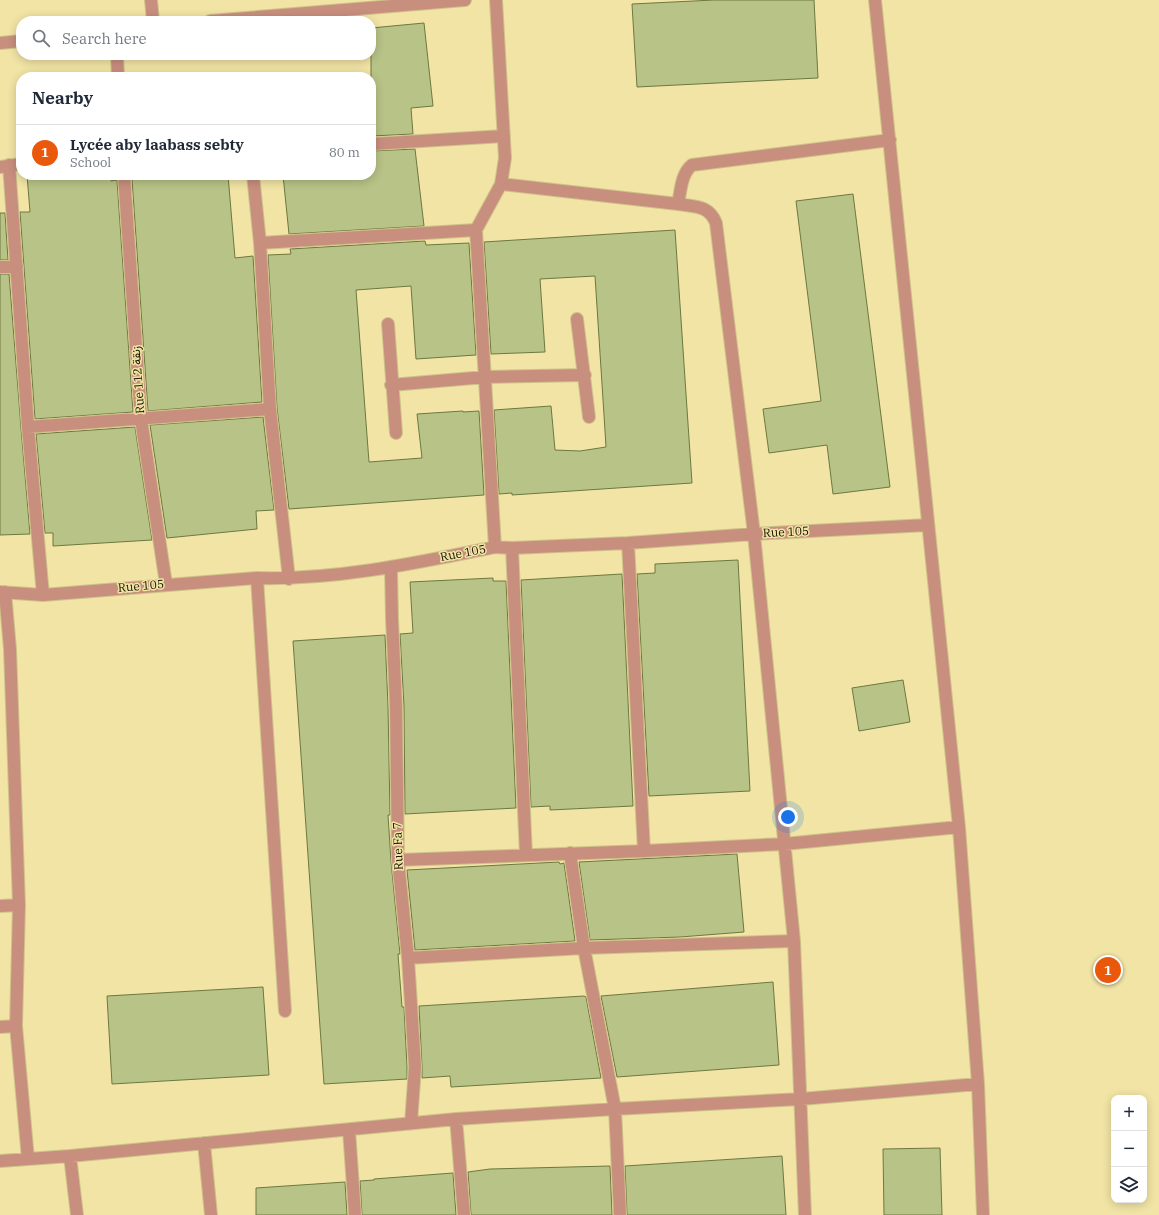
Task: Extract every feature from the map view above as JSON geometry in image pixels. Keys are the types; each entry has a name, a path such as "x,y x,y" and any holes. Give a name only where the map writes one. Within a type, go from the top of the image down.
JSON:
{"street":[{"path":"151,0 152,16"},
{"path":"256,16 357,5 466,0"},
{"path":"495,547 476,230 501,184 505,158 496,0"},
{"path":"875,0 959,827 978,1084 983,1215"},
{"path":"0,43 16,41"},
{"path":"117,60 118,72"},
{"path":"376,144 504,136"},
{"path":"678,204 684,175 687,169 692,165 890,140"},
{"path":"10,166 28,427 43,594"},
{"name":"Rue 112 زنقة","path":"124,180 141,419 166,584"},
{"path":"254,180 260,243 270,409 289,579"},
{"path":"501,184 704,208 712,215 716,223 754,534 794,941 805,1215"},
{"path":"260,243 476,230"},
{"path":"0,267 17,267"},
{"path":"577,320 589,417"},
{"path":"388,324 391,385 396,433"},
{"path":"391,385 485,377 585,375"},
{"path":"28,427 270,409"},
{"name":"Rue 105","path":"3,592 43,594 257,578 289,579 391,568 495,547 512,548 628,543 754,534 928,525"},
{"path":"628,543 644,851"},
{"path":"512,548 526,855"},
{"name":"Rue Fa 7","path":"391,568 396,706 398,860 408,958 415,1067 411,1123"},
{"path":"257,578 285,1011"},
{"path":"3,592 10,656 19,905 16,1026 28,1159"},
{"path":"398,860 784,844 959,827"},
{"path":"570,853 584,948 615,1109 620,1215"},
{"path":"0,906 19,905"},
{"path":"408,958 584,948 794,941"},
{"path":"0,1027 16,1026"},
{"path":"0,1161 70,1156 456,1119 615,1109 801,1100 978,1084"},
{"path":"456,1119 464,1215"},
{"path":"349,1130 355,1215"},
{"path":"204,1143 211,1215"},
{"path":"70,1156 76,1215"}],"building":[{"path":"714,0 814,0 818,78 637,87 632,4"},
{"path":"424,23 433,106 411,108 413,134 376,136 376,72 371,72 371,60 376,60 376,28"},
{"path":"415,149 424,226 289,234 284,180 376,180 376,151"},
{"path":"27,180 117,180 133,412 35,419 20,212 30,212"},
{"path":"132,180 228,180 235,258 253,256 262,402 148,411"},
{"path":"853,194 890,487 833,494 827,445 769,453 763,409 821,401 796,201"},
{"path":"0,213 5,213 8,260 0,260"},
{"path":"675,230 692,483 512,495 512,493 499,494 494,410 551,406 555,450 580,451 606,447 595,276 540,279 545,352 491,354 484,242"},
{"path":"425,241 426,245 469,243 476,355 416,359 411,286 356,290 369,462 422,458 417,414 479,411 484,495 289,509 277,408 268,255 291,254 290,249"},
{"path":"0,274 9,274 30,534 0,535"},
{"path":"263,417 274,510 256,511 257,529 167,538 150,425"},
{"path":"135,427 152,540 53,546 53,533 45,533 36,434"},
{"path":"738,560 750,791 649,796 637,574 655,573 655,564"},
{"path":"622,574 633,806 550,810 550,806 531,807 521,580"},
{"path":"493,578 493,581 506,581 516,808 405,814 404,706 400,634 413,633 410,582"},
{"path":"385,635 390,815 388,815 400,954 398,954 402,1007 404,1007 407,1079 324,1084 293,641"},
{"path":"903,680 910,722 859,731 852,688"},
{"path":"737,854 744,932 680,937 590,940 579,862"},
{"path":"559,862 560,864 564,863 575,941 415,950 407,870"},
{"path":"773,982 779,1065 617,1077 601,996"},
{"path":"263,987 269,1075 112,1084 107,996"},
{"path":"586,997 601,1078 451,1087 450,1076 422,1078 419,1006"},
{"path":"940,1148 942,1215 884,1215 883,1149"},
{"path":"782,1156 786,1215 627,1215 625,1166"},
{"path":"610,1166 612,1215 471,1215 468,1172 490,1169"},
{"path":"453,1173 456,1215 362,1215 360,1181"},
{"path":"345,1182 347,1215 256,1215 256,1188"}],"place":[{"name":"Lycée aby laabass sebty","path":"1108,970"}]}
